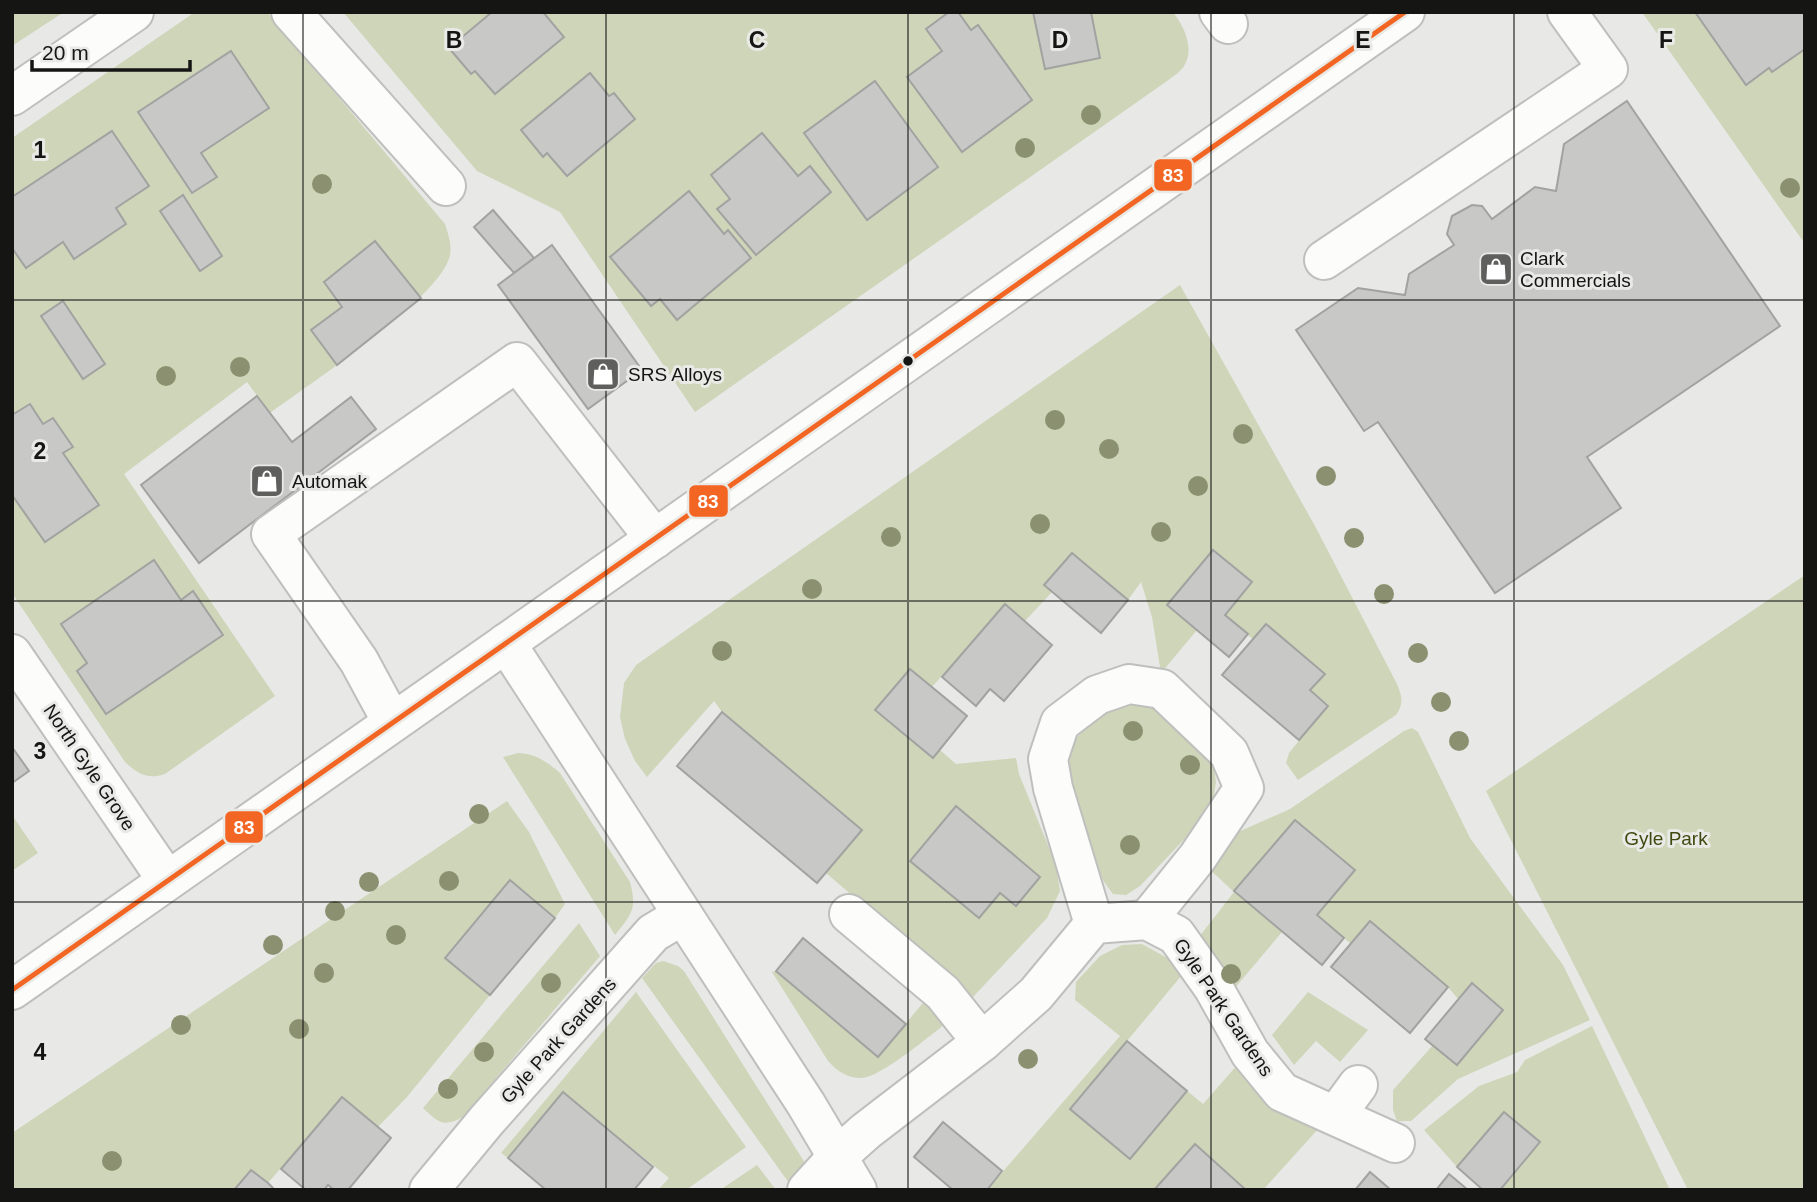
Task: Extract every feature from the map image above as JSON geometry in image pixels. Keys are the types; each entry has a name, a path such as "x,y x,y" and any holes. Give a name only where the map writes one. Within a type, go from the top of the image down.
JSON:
{"street":[{"path":"12,96 134,12"},
{"path":"291,12 446,186"},
{"path":"12,990 1405,12"},
{"path":"1324,260 1608,69 1567,12"},
{"path":"392,722 359,660 271,534 517,362 655,539"},
{"path":"506,643 838,1156 857,1190"},
{"name":"North Gyle Grove","path":"12,654 167,880"},
{"path":"807,1190 838,1156 866,1131 982,1042 1036,994 1094,924 1147,920 1197,858 1244,788 1228,753 1162,689 1129,684 1097,695 1060,723 1048,759 1053,788 1094,924"},
{"path":"849,914 943,993 982,1042"},
{"name":"Gyle Park Gardens","path":"445,1184 487,1119 653,933 683,915"},
{"name":"Gyle Park Gardens","path":"1147,920 1176,935 1213,987 1250,1053 1283,1092 1347,1100 1395,1143"}],"green space":[{"path":"12,12 64,12 12,46"},
{"path":"195,12 267,12 445,224 450,255 442,273 400,316 342,362 270,413 247,382 124,474 275,696 165,774 148,776 139,773 125,762 12,593 12,138"},
{"path":"343,12 1173,12 1184,31 1188,52 1184,66 1174,76 695,412 560,212 477,171"},
{"path":"1642,12 1805,12 1805,244"},
{"path":"1180,285 1315,526 1397,684 1401,704 1396,715 1298,780 1286,763 1289,753 1328,705 1225,615 1169,605 1197,630 1161,673 1152,617 1141,582 1128,600 1071,553 1045,585 1052,592 1025,621 1004,605 932,687 910,669 876,710 932,757 940,750 956,764 1016,758 1019,774 1056,865 1060,891 1047,918 972,998 826,873 862,830 722,712 714,701 647,777 635,761 625,739 620,717 624,683 636,665"},
{"name":"Gyle Park","path":"1805,575 1805,1190 1688,1190 1486,791"},
{"path":"1132,698 1159,707 1213,762 1216,782 1211,811 1140,886 1126,895 1113,894 1102,879 1068,770 1073,742 1105,706"},
{"path":"1412,728 1418,732 1470,838 1563,965 1590,1020 1458,1079 1411,1121 1397,1121 1393,1110 1393,1090 1433,1045 1457,1065 1475,1045 1458,999 1448,987 1370,922 1351,944 1317,915 1236,892 1282,932 1234,989 1199,937 1234,892 1205,865 1236,833 1290,809"},
{"path":"518,753 540,759 560,773 630,882 632,911 615,935 503,757"},
{"path":"507,801 529,832 565,904 555,918 510,880 445,957 490,995 407,1097 378,1127 342,1097 268,1183 251,1170 234,1190 12,1190 12,1133"},
{"path":"12,815 38,853 12,871"},
{"path":"579,923 600,956 463,1117 446,1123 433,1117 423,1108"},
{"path":"1142,944 1169,959 1182,975 1127,1041 1203,1104 1239,1063 1319,1128 1263,1190 987,1190 1120,1036 1075,1000 1076,982 1100,956 1122,945"},
{"path":"663,961 684,971 822,1190 794,1190 642,978 656,963"},
{"path":"776,971 878,1057 927,998 953,1018 881,1071 861,1078 851,1077 828,1061 772,972"},
{"path":"636,992 746,1147 686,1190 658,1190 669,1178 563,1092 508,1158 501,1153"},
{"path":"1308,992 1368,1030 1340,1062 1316,1041 1294,1065 1272,1035"},
{"path":"1592,1026 1670,1190 1483,1190 1457,1167 1424,1130 1479,1086 1517,1072 1525,1060"},
{"path":"757,1165 776,1190 720,1190"}],"building":[{"path":"492,12 543,12 564,37 495,94 475,71 471,74 449,48"},
{"path":"949,12 958,12 971,30 978,25 1032,100 962,152 907,77 942,51 926,29"},
{"path":"1033,12 1091,12 1100,58 1045,69"},
{"path":"1695,12 1805,12 1805,49 1772,72 1769,68 1746,85"},
{"path":"231,51 269,108 201,153 217,177 192,193 138,112"},
{"path":"590,73 609,96 614,93 635,119 567,176 547,153 543,157 521,130"},
{"path":"875,81 938,167 867,220 804,133"},
{"path":"1627,101 1780,326 1587,457 1621,508 1495,593 1378,422 1364,431 1296,330 1358,288 1405,295 1409,274 1454,245 1447,234 1452,216 1472,205 1482,206 1492,219 1535,187 1556,191 1564,144"},
{"path":"112,131 149,186 116,208 126,224 74,259 63,242 26,268 12,248 12,197"},
{"path":"762,133 798,176 810,166 831,192 756,255 717,209 730,199 711,175"},
{"path":"689,191 724,234 728,230 751,258 677,320 660,299 651,306 610,257"},
{"path":"183,195 222,256 200,271 160,211"},
{"path":"493,210 534,258 514,273 474,227"},
{"path":"375,241 421,298 337,365 311,330 342,307 324,282"},
{"path":"552,245 642,370 588,409 498,285"},
{"path":"63,301 105,364 83,379 41,316"},
{"path":"257,396 292,442 351,397 376,429 199,563 141,485"},
{"path":"30,404 43,424 53,418 73,447 63,453 99,505 45,542 12,495 12,415"},
{"path":"1213,550 1252,582 1225,615 1248,634 1229,657 1167,605"},
{"path":"1072,553 1128,600 1101,633 1044,585"},
{"path":"154,560 181,600 193,591 223,635 106,714 77,671 87,663 61,624"},
{"path":"1005,604 1052,645 1004,701 990,689 976,706 942,677"},
{"path":"1266,624 1325,674 1310,690 1328,706 1299,740 1222,675"},
{"path":"910,669 967,716 933,758 875,710"},
{"path":"722,712 862,830 817,883 677,766"},
{"path":"12,747 29,771 12,783"},
{"path":"956,806 1040,877 1016,906 1000,893 979,918 910,861"},
{"path":"1295,820 1355,870 1317,915 1344,938 1322,965 1234,891"},
{"path":"510,880 555,918 490,995 445,958"},
{"path":"1370,921 1448,987 1410,1033 1331,967"},
{"path":"803,938 906,1024 878,1057 776,971"},
{"path":"1472,983 1503,1010 1457,1065 1425,1039"},
{"path":"1127,1041 1187,1091 1130,1159 1070,1109"},
{"path":"563,1092 653,1167 634,1190 546,1190 508,1158"},
{"path":"342,1097 391,1138 348,1190 334,1190 328,1185 324,1190 306,1190 281,1169"},
{"path":"1504,1112 1540,1142 1500,1190 1483,1190 1457,1167"},
{"path":"943,1122 1002,1171 987,1190 953,1190 914,1157"},
{"path":"1195,1144 1246,1190 1154,1190"},
{"path":"251,1170 268,1183 275,1190 234,1190"},
{"path":"1370,1172 1391,1190 1355,1190"},
{"path":"1449,1174 1468,1190 1436,1190"}],"transit line":[{"name":"83","path":"12,990 1405,12"}],"place":[{"name":"Clark Commercials","path":"1496,269"},
{"name":"SRS Alloys","path":"603,374"},
{"name":"Automak","path":"267,481"}]}
